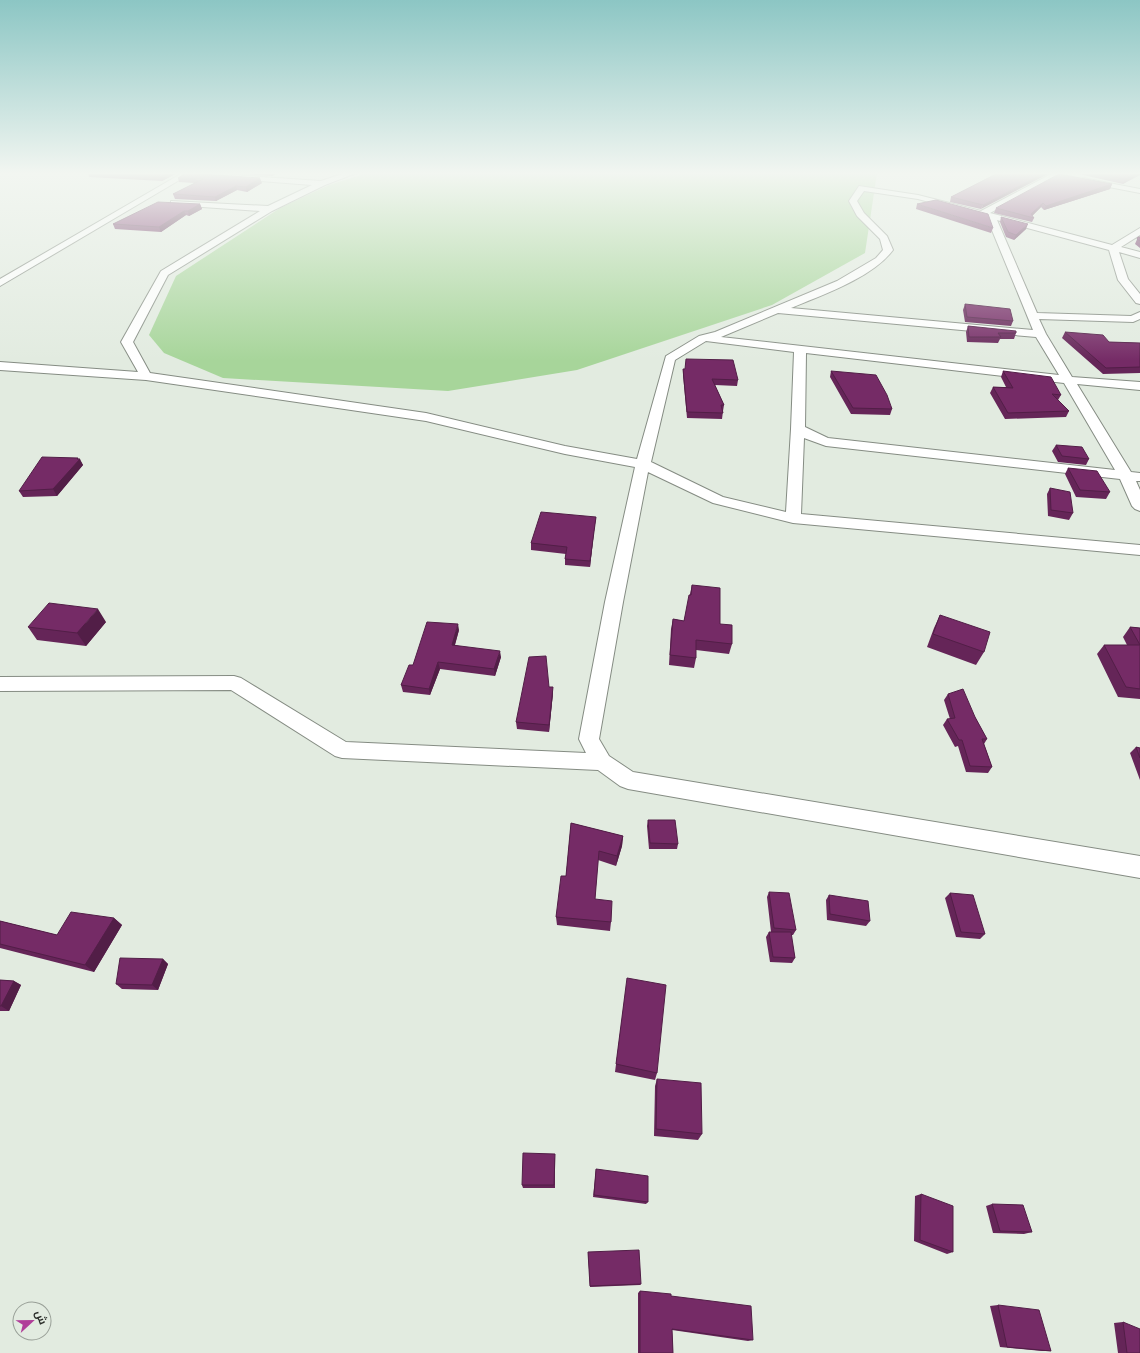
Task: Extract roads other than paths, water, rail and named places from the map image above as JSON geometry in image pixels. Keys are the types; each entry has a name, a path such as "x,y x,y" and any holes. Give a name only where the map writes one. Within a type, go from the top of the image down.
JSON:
{"street":[{"path":"0,283 81,235"},
{"path":"146,376 126,342 164,273 226,235"},
{"path":"881,235 884,238 888,250 879,260 841,283 719,334 702,338 670,358 643,464 614,602 589,739 602,762 628,780 1140,867"},
{"path":"996,235 1034,316 1040,334 1126,476 1140,506"},
{"path":"1064,235 1140,255"},
{"path":"1113,248 1133,235"},
{"path":"1113,248 1123,280 1140,301"},
{"path":"777,310 1040,334"},
{"path":"1034,316 1133,319 1140,315"},
{"path":"702,338 1068,380 1140,386"},
{"path":"793,518 798,429 800,349"},
{"path":"0,366 146,376 426,417 565,450 643,464 718,500 793,518 1140,550"},
{"path":"798,429 808,435 826,442 1140,477"},
{"path":"0,684 234,683 342,750 602,762"}]}
